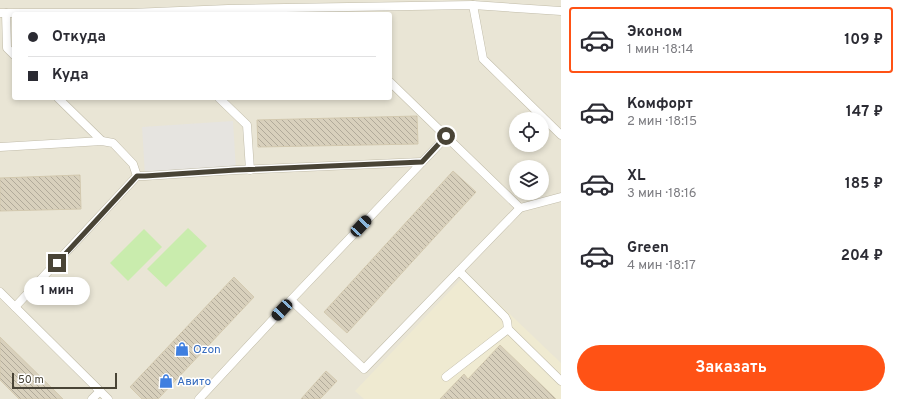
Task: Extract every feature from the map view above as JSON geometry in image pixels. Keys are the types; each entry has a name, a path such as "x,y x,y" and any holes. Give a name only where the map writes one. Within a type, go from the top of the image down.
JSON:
{"lane":[{"path":"473,5 483,59 561,135"},
{"path":"170,12 228,9 473,5 561,11"},
{"path":"312,8 317,12"},
{"path":"3,13 6,48 12,53"},
{"path":"392,84 520,208"},
{"path":"60,100 102,141"},
{"path":"221,100 247,125 250,170"},
{"path":"199,399 446,136"},
{"path":"0,147 102,141 113,144 133,164 137,176"},
{"path":"16,307 137,176 422,162"},
{"path":"291,300 364,369 520,208 561,197"},
{"path":"458,271 505,317 508,321 508,329 561,381"},
{"path":"0,292 108,399"},
{"path":"446,377 508,329"},
{"path":"92,399 100,391"}],"shaded area":[{"path":"0,0 561,0 561,399 0,399"},
{"path":"233,121 236,170 145,176 142,127"},
{"path":"467,273 561,363 561,399 364,399 355,391"}],"green space":[{"path":"188,228 207,246 166,287 147,269"},
{"path":"144,229 162,247 128,281 110,263"}],"building":[{"path":"417,116 418,144 258,147 257,120"},
{"path":"453,171 476,192 347,333 324,312"},
{"path":"80,175 81,209 0,211 0,178"},
{"path":"234,277 254,297 158,399 142,399 130,387"},
{"path":"0,337 63,399 19,399 0,380"},
{"path":"500,345 556,399 440,399 464,374 468,379"},
{"path":"326,371 337,381 320,399 301,399"}],"place":[{"name":"Ozon","path":"182,349"},
{"name":"Авито","path":"166,381"}],"route":[{"path":"57,263 137,176 422,162 446,136"}]}
